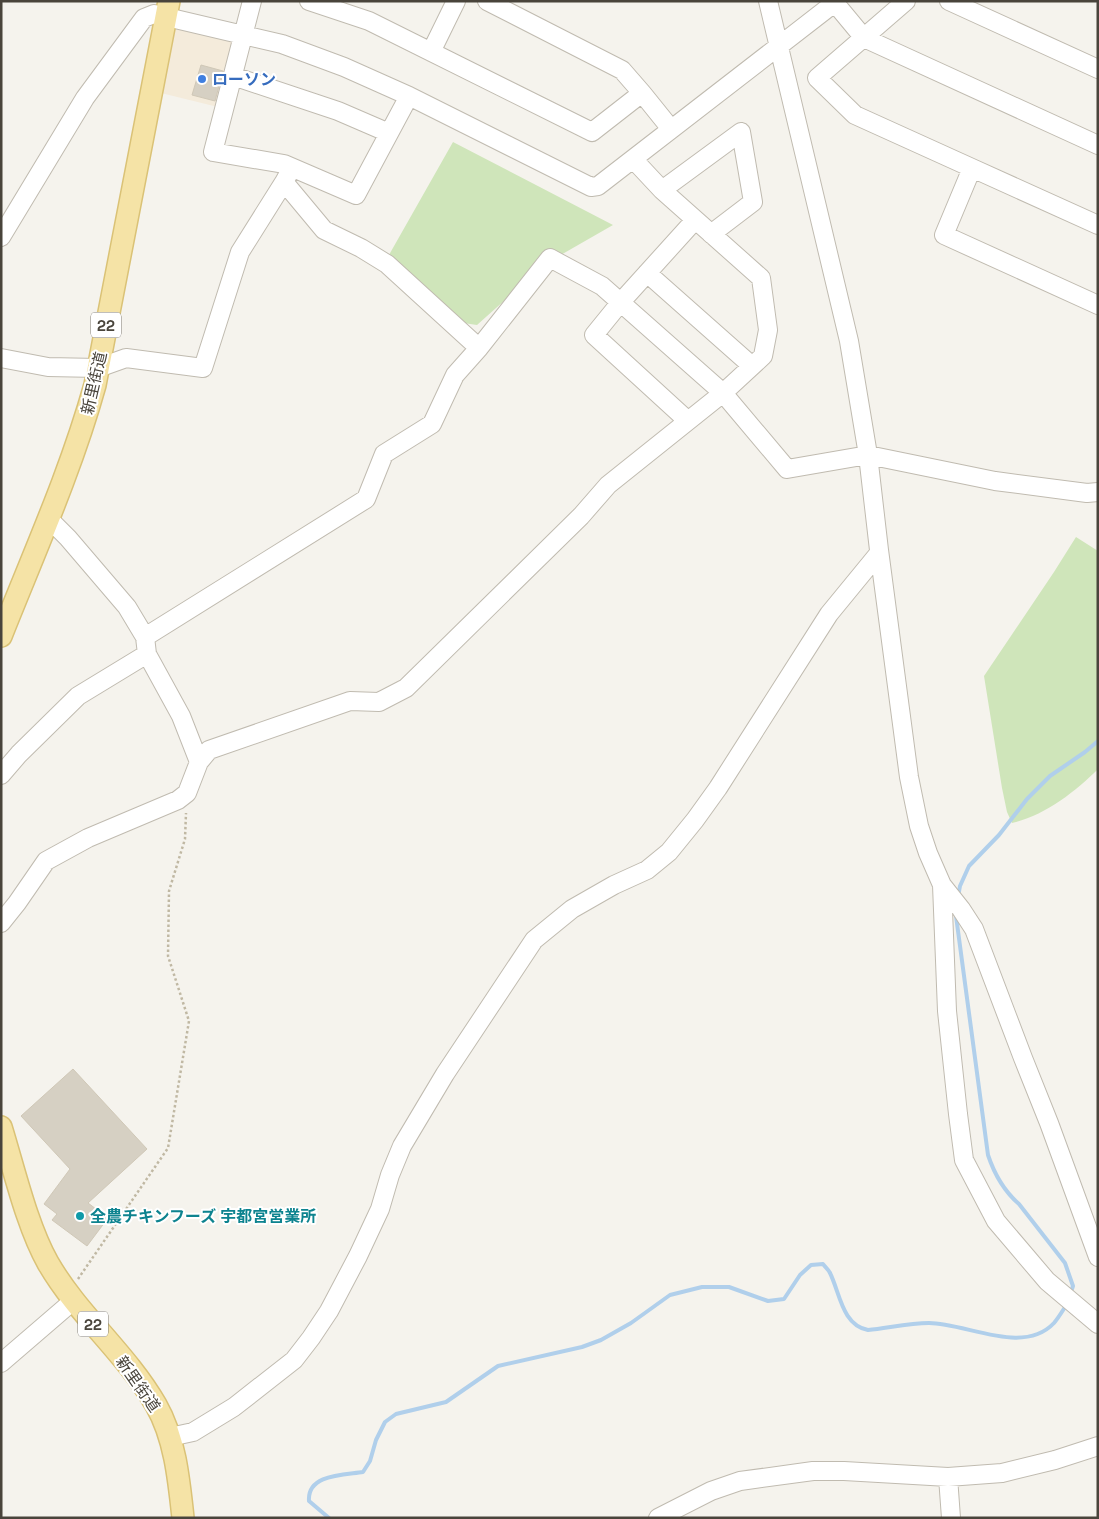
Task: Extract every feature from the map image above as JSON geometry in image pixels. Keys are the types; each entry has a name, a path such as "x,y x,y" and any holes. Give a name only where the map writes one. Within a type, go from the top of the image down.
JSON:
{"main road":[{"name":"新里街道","path":"1,636 82,431 98,368 167,9"},
{"name":"新里街道","path":"1,1128 32,1225 47,1262 71,1298 136,1375 156,1406 170,1437 184,1518"}],"street":[{"path":"252,1 213,152 284,164 288,175 324,230 361,248 387,264 479,348"},
{"path":"309,1 369,21 592,132 642,93"},
{"path":"430,52 456,1"},
{"path":"487,1 622,70 671,129"},
{"path":"768,1 849,341 868,455 909,777 919,826 928,853 951,896 974,929 1049,1123 1098,1257"},
{"path":"906,1 817,78 855,115 972,168 1096,220"},
{"path":"949,1 1098,69"},
{"path":"1,237 85,98 144,18 167,9 243,35 282,44 344,67 409,96 591,187 598,186 836,2 864,38 1098,145"},
{"path":"233,76 338,111 389,133"},
{"path":"288,175 356,195 409,96"},
{"path":"662,190 741,132 753,202 711,234"},
{"path":"1,923 18,903 46,861 88,838 178,800 187,793 199,762 209,750 350,701 379,702 406,688 581,516 608,485 723,393 763,356 768,330 761,278 662,190 633,159"},
{"path":"972,168 944,235 1098,305"},
{"path":"1,358 48,367 98,368 126,358 203,368 240,252 288,175"},
{"path":"688,421 594,335 620,303 695,220"},
{"path":"1,775 26,747 78,696 146,646 366,499 384,454 432,424 455,376 550,258 602,286 723,393 786,470 868,455 995,481 1098,492"},
{"path":"647,273 752,366"},
{"path":"48,518 68,538 127,607 181,716 199,762"},
{"path":"170,1437 193,1432 234,1407 294,1360 329,1311 358,1256 380,1209 390,1175 402,1146 445,1074 534,940 572,909 614,885 647,870 668,852 696,820 718,788 829,614 879,553"},
{"path":"951,896 947,1011 964,1160 996,1221 1047,1281 1098,1324"},
{"path":"1,1362 71,1298"},
{"path":"658,1518 711,1491 740,1481 813,1471 948,1476 1002,1473 1055,1460 1098,1446"},
{"path":"948,1476 951,1518"}],"path":[{"path":"71,1298 82,1272 168,1148 189,1022 168,956 169,891 185,839 187,793"}],"shaded area":[{"path":"174,23 237,39 222,108 161,93"}],"green space":[{"path":"453,142 613,225 545,264 477,325 443,320 385,262"},
{"path":"1076,537 1098,551 1098,769 1079,786 1047,809 1024,820 1012,823 1007,812 1002,788 984,676"}],"building":[{"path":"201,65 223,71 215,101 192,95"},
{"path":"73,1069 147,1149 88,1203 108,1218 87,1246 52,1220 57,1214 44,1204 70,1169 21,1116"}],"waterway":[{"path":"958,897 960,886 969,866 999,835 1027,799 1050,776 1098,741"},
{"path":"956,916 988,1155 996,1175 1004,1188 1019,1204 1065,1263 1073,1286 1072,1289"},
{"path":"329,1518 309,1501 310,1492 320,1481 337,1475 363,1472 370,1461 376,1440 385,1422 396,1414 446,1402 498,1366 582,1347 601,1340 631,1323 670,1295 702,1287 729,1287 768,1301 784,1299 800,1275 811,1265 823,1264 829,1272 847,1315 859,1327 868,1330 929,1323 944,1324 1011,1338 1027,1337 1041,1332 1054,1323 1067,1304"}],"place":[{"name":"ローソン","path":"202,79"},
{"name":"全農チキンフーズ 宇都宮営業所","path":"80,1216"}]}
